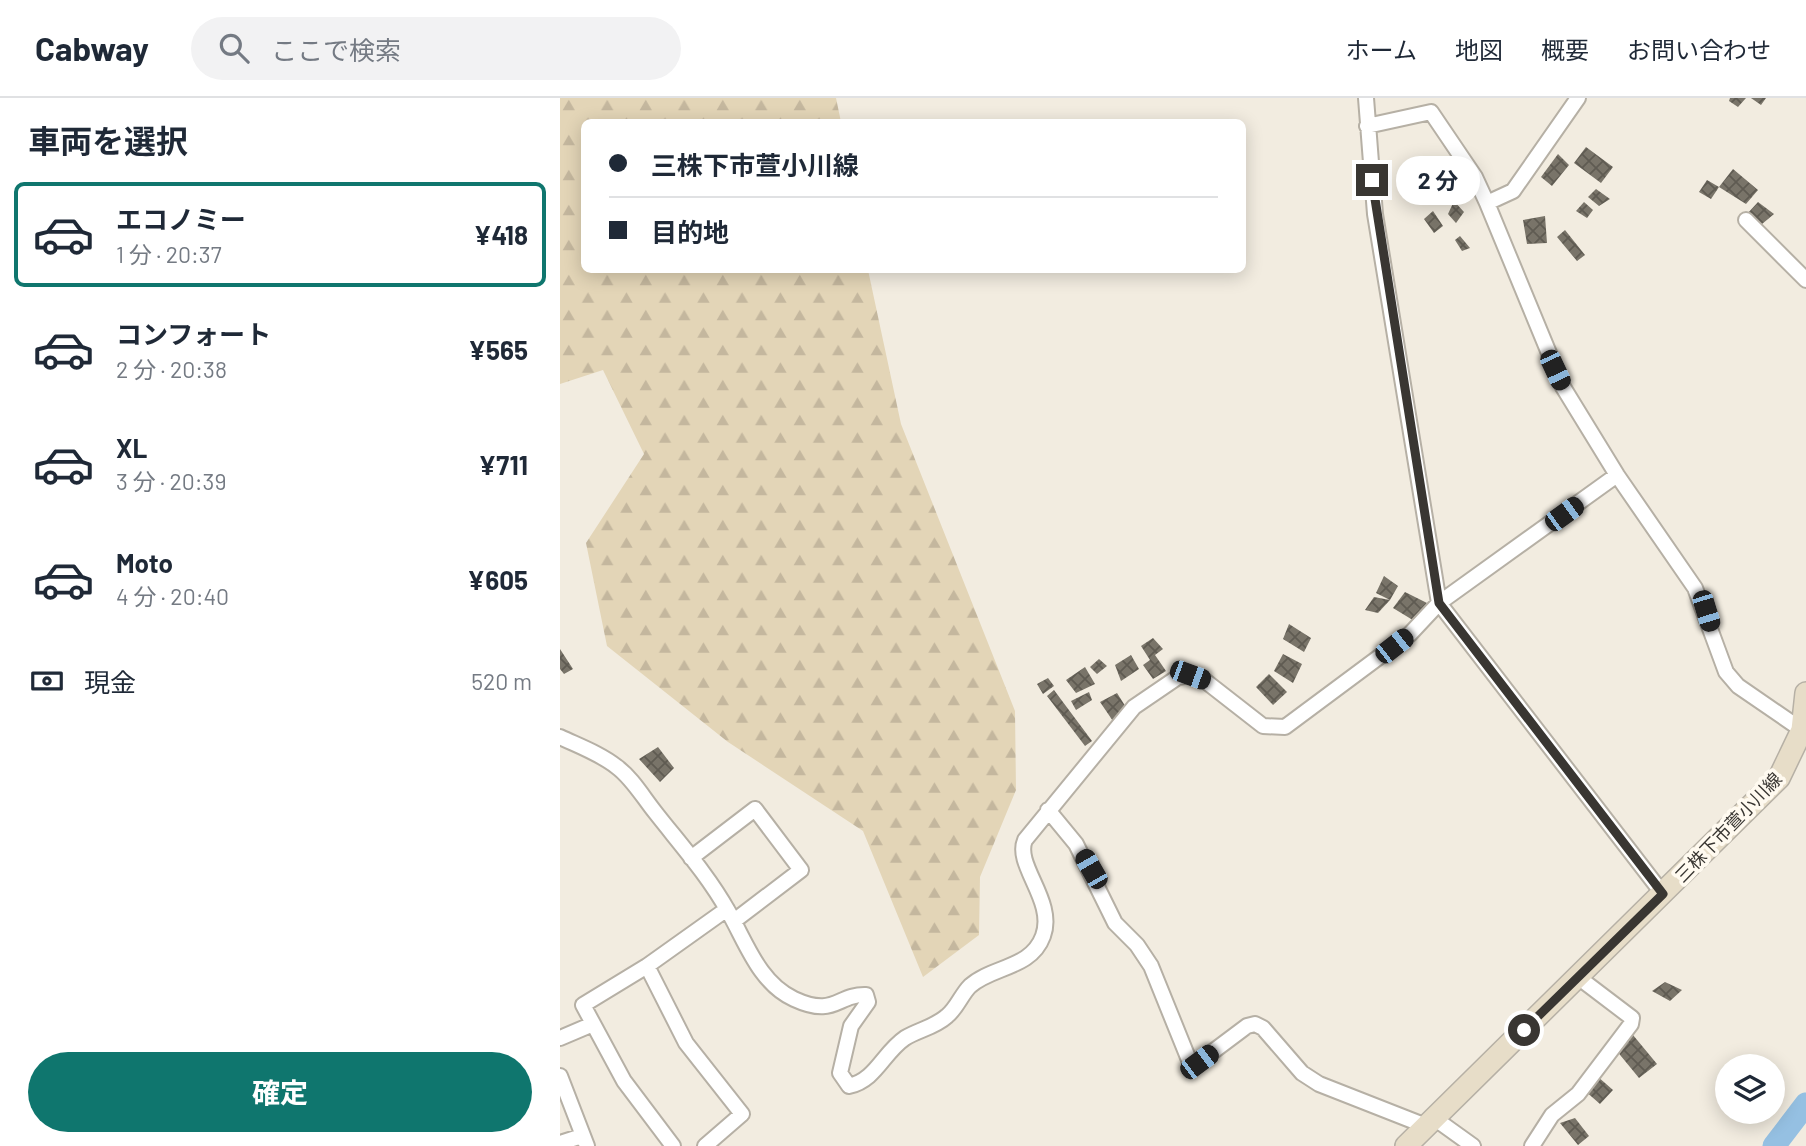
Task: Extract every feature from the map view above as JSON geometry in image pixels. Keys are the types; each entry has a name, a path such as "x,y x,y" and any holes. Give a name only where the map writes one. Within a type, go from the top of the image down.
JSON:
{"main road":[{"name":"三株下市萱小川線","path":"1406,1146 1779,778 1793,754 1802,730 1806,693"}],"street":[{"path":"1366,98 1373,198 1439,603 1663,894"},
{"path":"1487,203 1513,191 1578,98"},
{"path":"1367,126 1430,112 1475,177 1559,379 1611,480 1695,588 1719,654 1738,686 1802,730"},
{"path":"1746,220 1806,280"},
{"path":"560,737 619,768 691,858 731,915 754,960 776,988 794,999 819,1007 834,1007 859,995 866,995 868,1002 851,1026 840,1073 849,1086 859,1084 873,1074 905,1038 946,1017 968,988 981,978 1016,965 1035,950 1044,935 1046,915 1023,844 1134,707 1178,677 1190,675 1204,680 1263,726 1285,727 1410,634 1439,603 1611,480"},
{"path":"673,1146 624,1082 583,1005 801,870 755,809 691,858"},
{"path":"1048,810 1076,844 1115,923 1137,945 1151,966 1189,1060 1199,1062 1247,1026 1255,1024 1263,1028 1302,1073 1319,1084 1430,1122 1474,1146"},
{"path":"647,966 686,1042 742,1114 705,1146"},
{"path":"1532,1146 1552,1115 1578,1094 1632,1018 1578,977"},
{"path":"560,1038 593,1024"},
{"path":"560,1076 584,1141 560,1143"}],"green space":[{"path":"560,98 836,98 840,119 581,119 581,273 869,273 901,424 1015,711 1016,790 980,877 979,935 923,977 863,831 728,742 607,646 586,543 644,454 603,370 560,384"}],"building":[{"path":"1730,98 1746,98 1738,107 1729,101"},
{"path":"1751,98 1766,98 1761,105"},
{"path":"1586,147 1613,167 1601,183 1574,163"},
{"path":"1558,154 1569,165 1552,186 1541,177"},
{"path":"1447,156 1454,162 1443,174 1437,167"},
{"path":"1454,168 1473,188 1463,200 1441,183"},
{"path":"1733,169 1758,190 1746,204 1719,187"},
{"path":"1707,180 1719,187 1711,199 1699,192"},
{"path":"1596,189 1610,199 1599,206 1588,197"},
{"path":"1454,201 1464,212 1456,223 1448,214"},
{"path":"1584,202 1593,210 1587,218 1576,211"},
{"path":"1758,202 1774,214 1762,224 1747,214"},
{"path":"1433,211 1443,226 1434,233 1424,219"},
{"path":"1545,216 1547,243 1527,244 1523,220"},
{"path":"1565,230 1585,255 1577,261 1557,237"},
{"path":"1460,236 1470,248 1462,251 1455,240"},
{"path":"1384,576 1398,586 1390,600 1376,593"},
{"path":"1405,592 1427,603 1416,622 1393,608"},
{"path":"1374,597 1390,600 1378,613 1365,610"},
{"path":"1289,624 1311,638 1304,652 1283,639"},
{"path":"1153,638 1163,649 1155,655 1166,671 1153,679 1143,665 1150,660 1141,646"},
{"path":"560,649 573,669 564,674 560,669"},
{"path":"1283,654 1302,664 1293,683 1274,671"},
{"path":"1131,655 1139,669 1121,681 1115,665"},
{"path":"1099,659 1107,666 1097,674 1090,667"},
{"path":"1085,667 1095,684 1076,693 1066,680"},
{"path":"1269,674 1287,692 1273,705 1256,687"},
{"path":"1048,678 1054,686 1043,694 1037,684"},
{"path":"1054,690 1092,741 1085,746 1047,696"},
{"path":"1089,692 1092,700 1076,710 1071,701"},
{"path":"1117,693 1129,712 1115,724 1100,702"},
{"path":"658,747 674,768 660,782 639,759"},
{"path":"1665,982 1682,990 1670,1001 1652,991"},
{"path":"1633,1035 1657,1064 1639,1078 1616,1050"},
{"path":"1597,1076 1613,1090 1600,1104 1584,1090"},
{"path":"1575,1118 1589,1136 1578,1145 1560,1123"}],"waterway":[{"path":"1774,1146 1806,1104"}],"route":[{"path":"1372,180 1375,214 1439,603 1663,894 1524,1030"}]}
